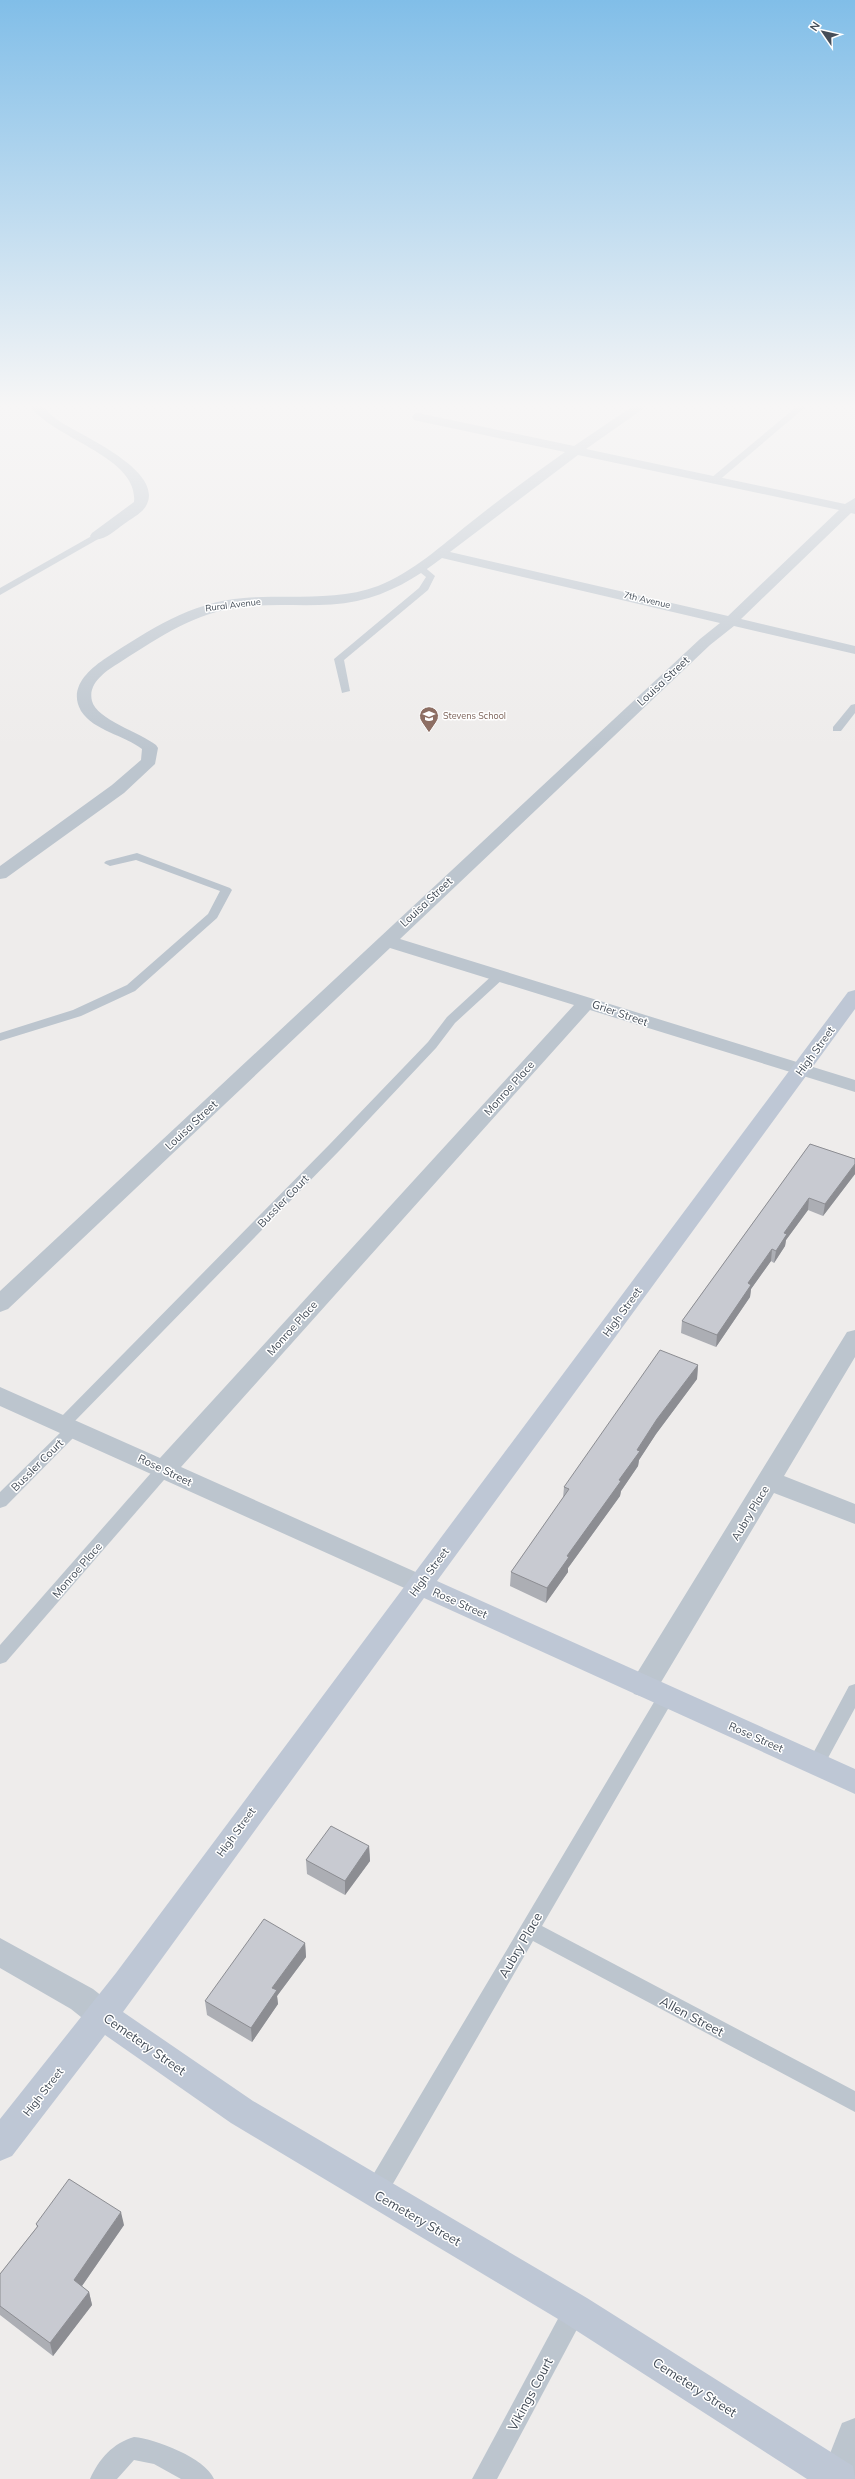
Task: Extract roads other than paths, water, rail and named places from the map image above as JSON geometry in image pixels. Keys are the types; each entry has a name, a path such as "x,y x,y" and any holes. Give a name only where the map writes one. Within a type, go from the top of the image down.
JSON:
{"main road":[{"name":"High Street","path":"0,2145 102,2015 855,996"},
{"name":"Rose Street","path":"420,1585 855,1782"},
{"name":"Cemetery Street","path":"102,2015 242,2112 375,2193 575,2310 839,2479"}],"street":[{"path":"98,536 121,520"},
{"name":"Rural Avenue","path":"0,874 118,789 149,761 150,748 144,742 96,718 86,705 84,691 90,680 107,664 180,618 204,608 264,600 328,601 367,595 388,587 419,567 484,520"},
{"name":"Louisa Street","path":"0,1304 385,940 705,642 730,622 839,520"},
{"name":"7th Avenue","path":"438,553 689,610 730,622 855,650"},
{"name":"Grier Street","path":"385,940 587,1002 659,1027 855,1086"},
{"name":"Monroe Place","path":"164,1469 587,1002"},
{"name":"Aubry Place","path":"655,1691 770,1481 855,1338"},
{"name":"Rose Street","path":"0,1396 164,1469 256,1513 420,1585"},
{"path":"770,1481 855,1514"},
{"name":"Cemetery Street","path":"0,1952 82,1999 102,2015"},
{"path":"839,2479 855,2436"}],"lane":[{"path":"0,592 98,536"},
{"path":"345,691 339,659 423,590 431,576 419,567"},
{"path":"837,729 855,707"},
{"path":"0,1037 77,1013 131,988 213,916 226,890 137,856 110,863"},
{"name":"Bussler Court","path":"0,1502 69,1426 432,1045 451,1020 500,975"},
{"name":"Monroe Place","path":"0,1657 164,1469"},
{"name":"Aubry Place","path":"375,2193 529,1929 655,1691"},
{"path":"816,1764 855,1691"},
{"name":"Allen Street","path":"529,1929 855,2102"},
{"name":"Vikings Court","path":"484,2479 575,2310"},
{"path":"102,2479 126,2450 139,2447 180,2464 202,2479"}],"place":[{"name":"Stevens School","path":"429,733"}]}
